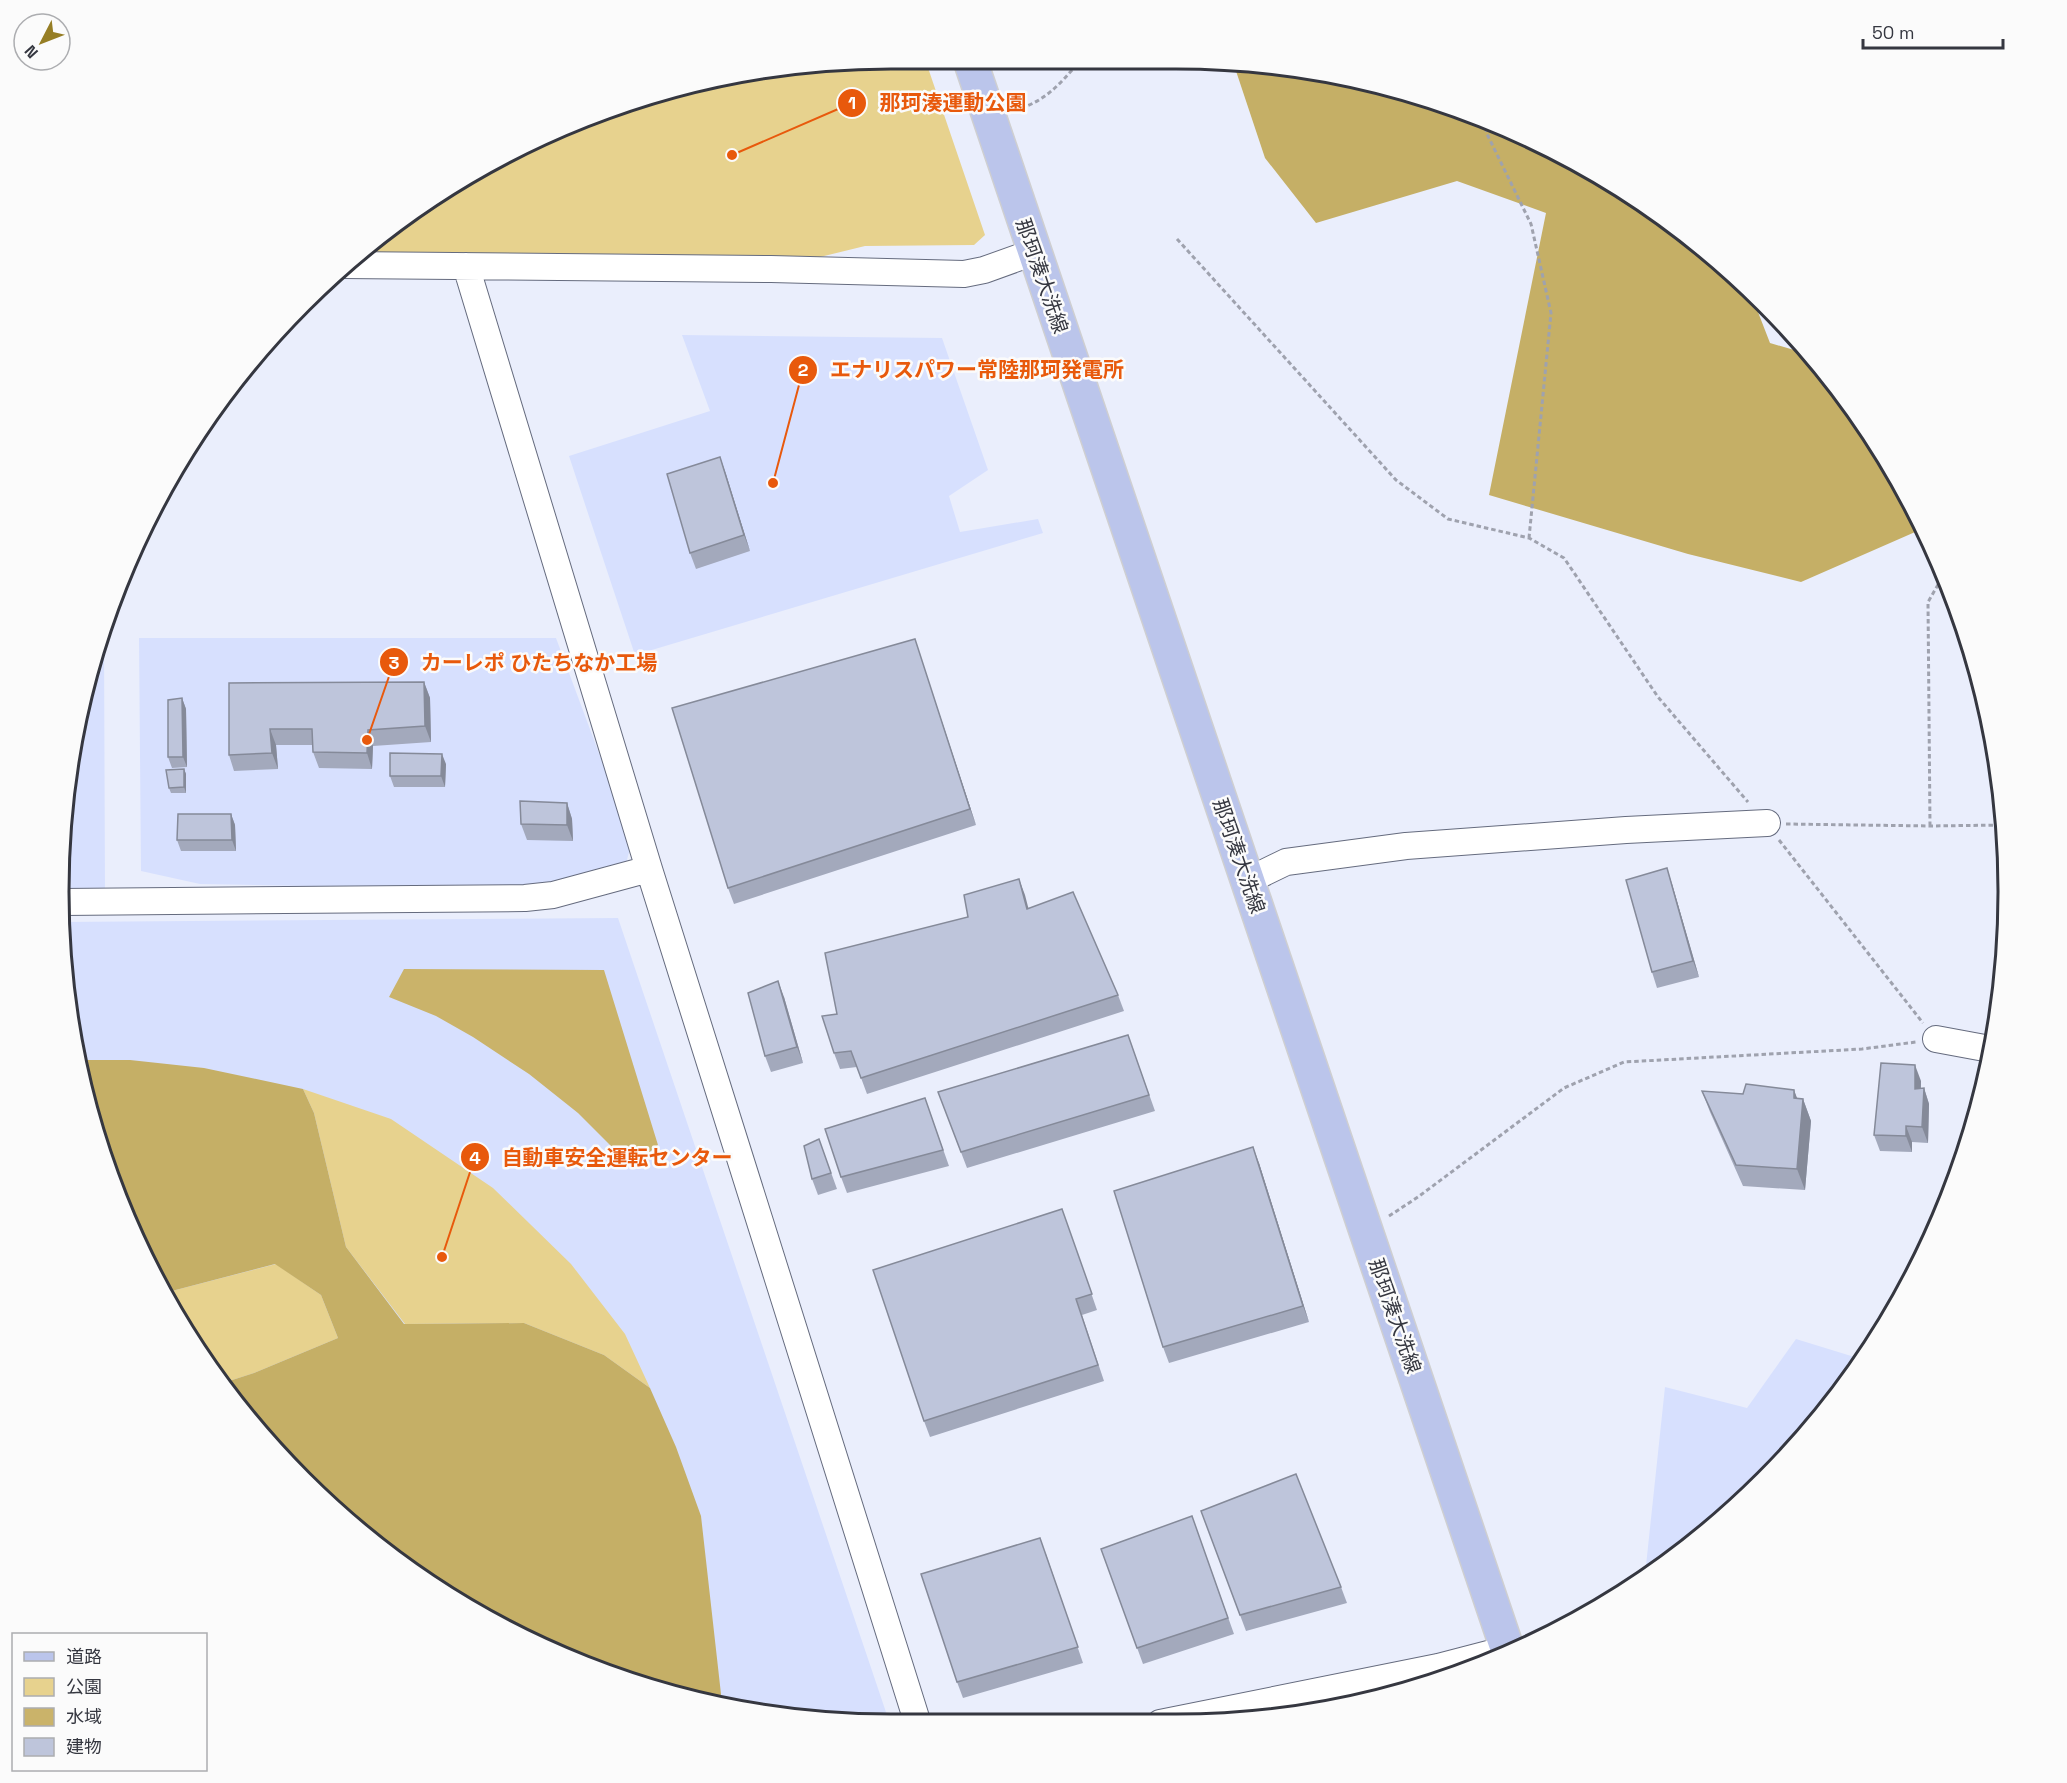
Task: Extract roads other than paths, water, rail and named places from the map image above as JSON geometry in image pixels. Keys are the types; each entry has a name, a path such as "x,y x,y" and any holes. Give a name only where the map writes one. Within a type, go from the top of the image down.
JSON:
{"main road":[{"name":"那珂湊大洗線","path":"973,69 1506,1644"}],"street":[{"path":"359,265 771,268 964,274 984,270 1034,252"},
{"path":"466,266 649,869 915,1714"},
{"path":"1247,881 1286,862 1407,846 1626,830 1767,824"},
{"path":"69,902 525,898 554,895 649,869"},
{"path":"1936,1039 1983,1048"},
{"path":"1211,1713 1465,1660"}],"water":[{"path":"404,969 604,970 658,1145 632,1167 578,1113 529,1074 436,1016 389,997"}],"place":[{"name":"那珂湊運動公園","path":"732,155"},
{"name":"エナリスパワー常陸那珂発電所","path":"773,483"},
{"name":"カーレポ ひたちなか工場","path":"367,740"},
{"name":"自動車安全運転センター","path":"442,1257"}]}
